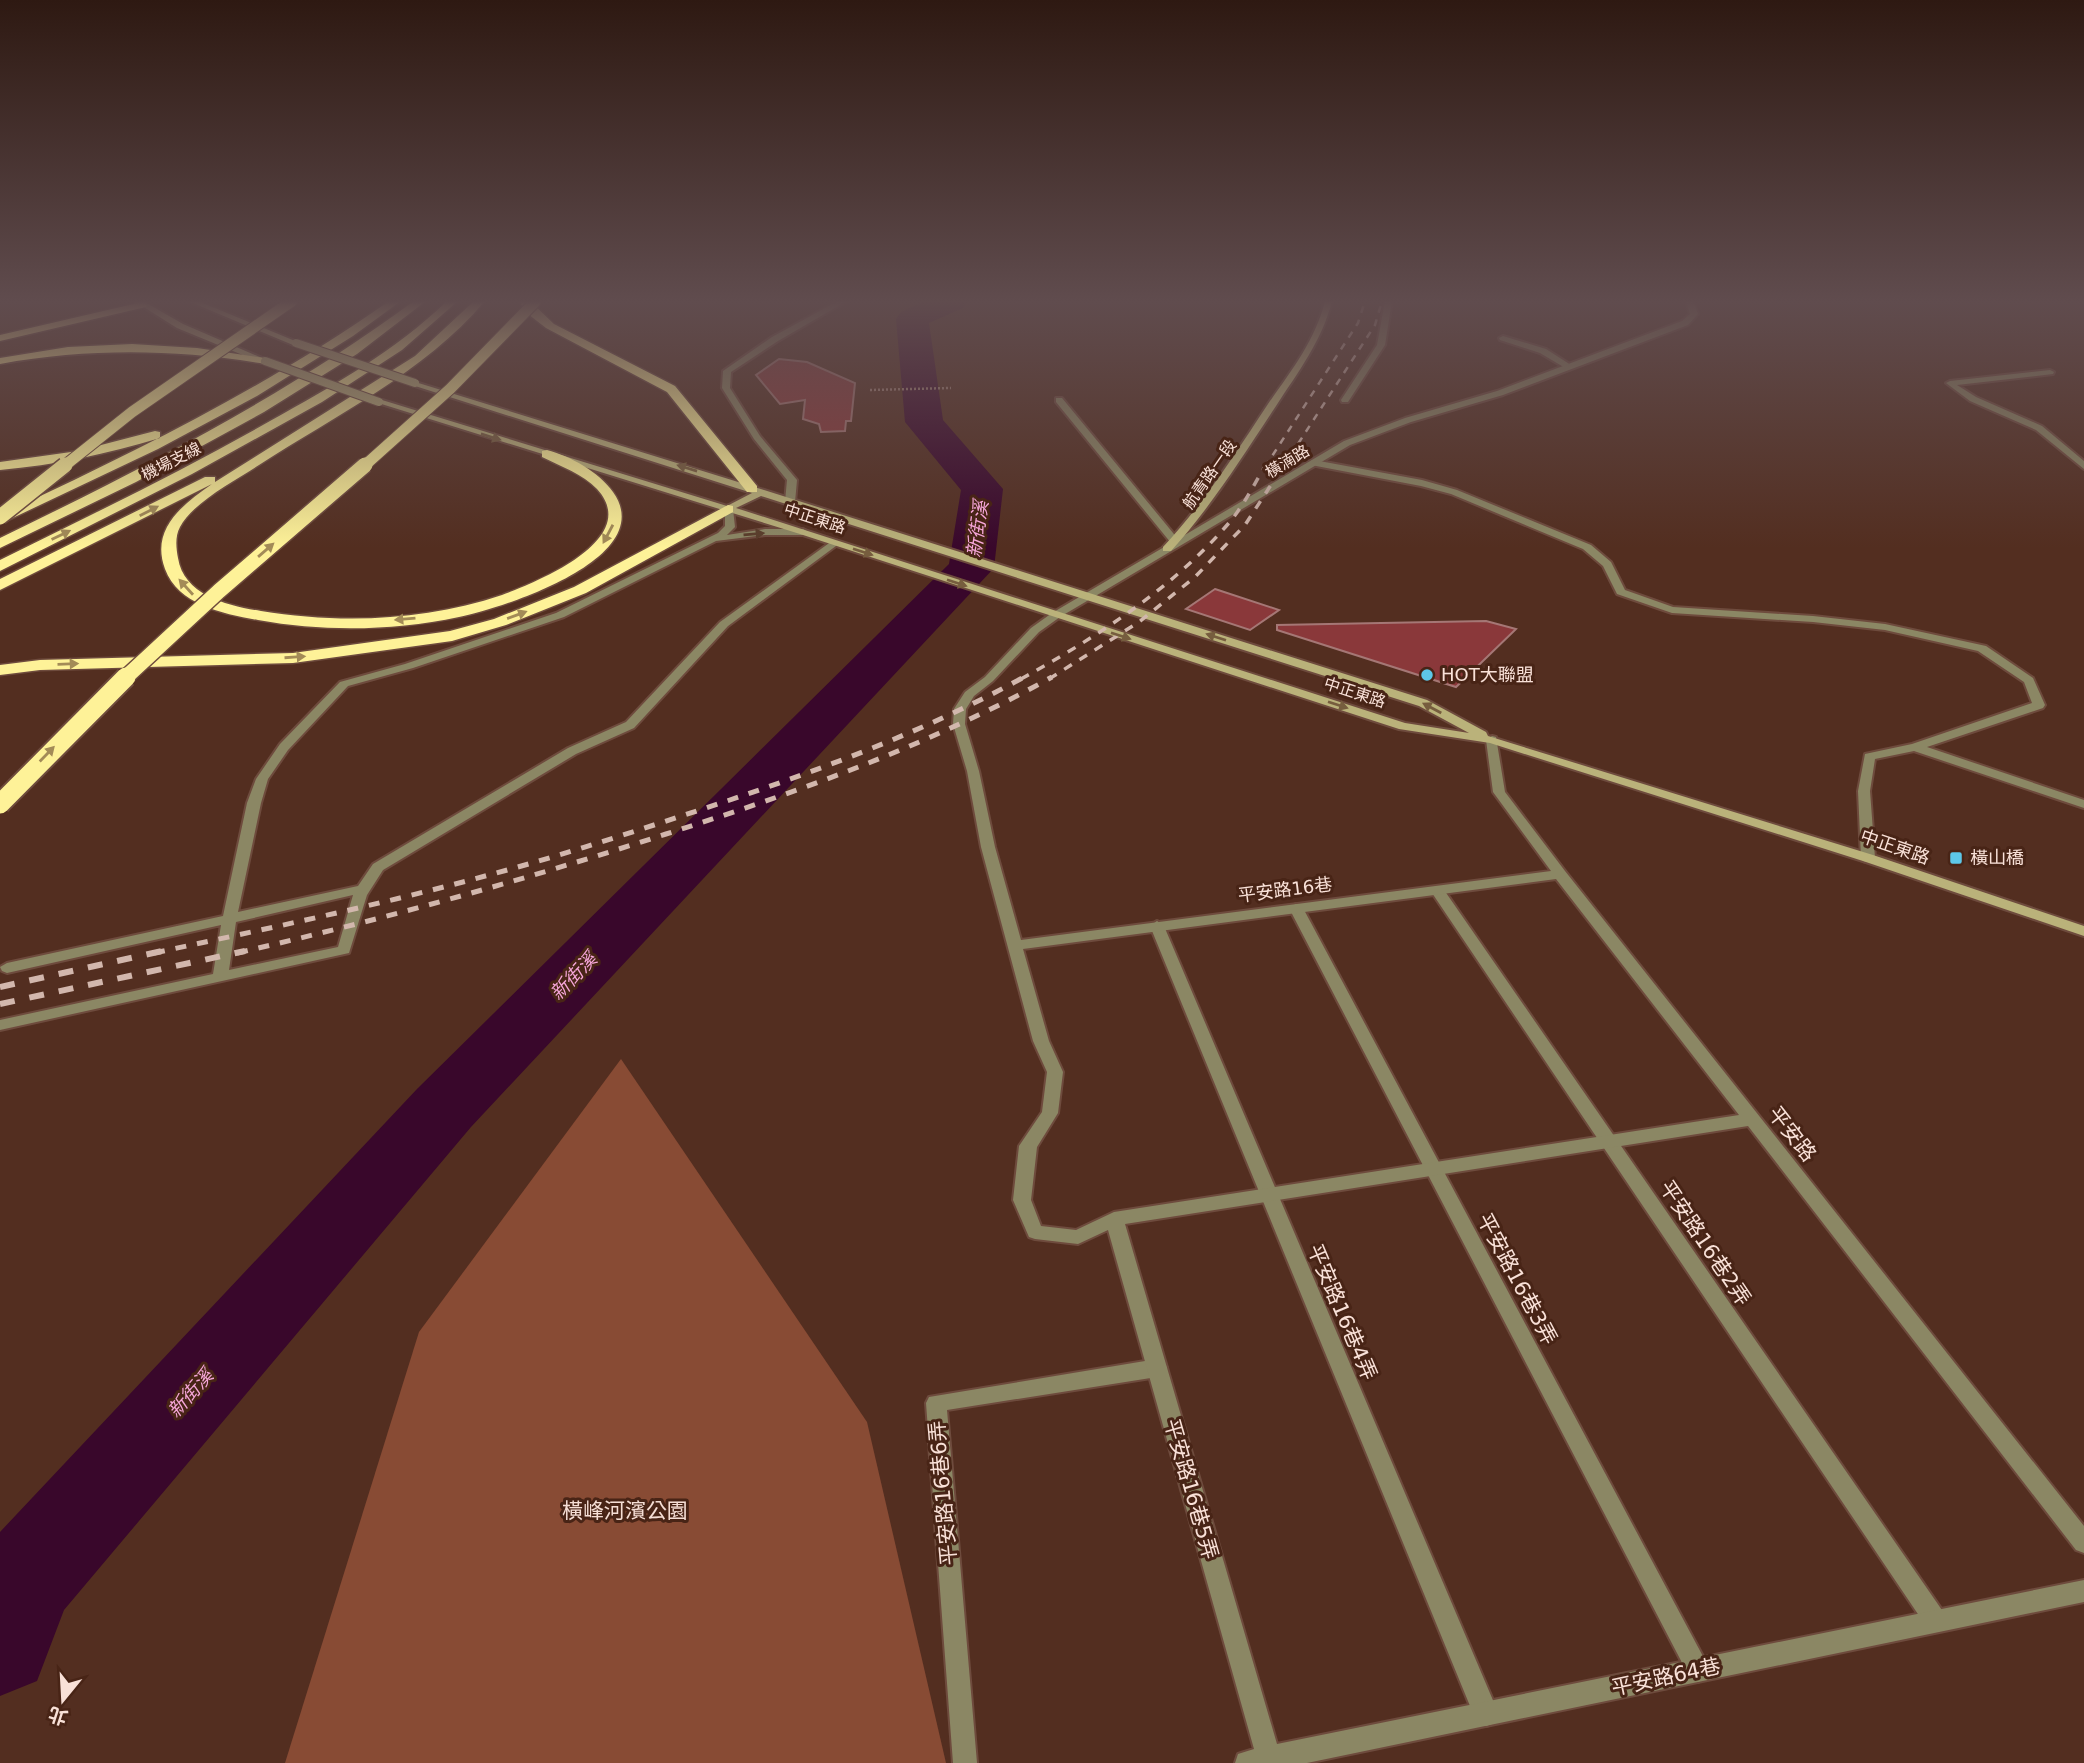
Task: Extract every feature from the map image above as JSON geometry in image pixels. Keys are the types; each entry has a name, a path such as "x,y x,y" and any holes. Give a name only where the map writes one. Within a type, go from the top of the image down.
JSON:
{"highway":[{"path":"0,519 132,412 174,383"},
{"path":"0,519 155,447 269,383"},
{"name":"機場支線","path":"0,544 149,470 256,412 302,383"},
{"name":"機場支線","path":"0,566 200,466 341,383"},
{"path":"379,383 198,501 173,526 169,541 169,563 181,584 195,597 240,612 292,621 340,624 414,619 515,595 552,580 587,559 609,538 616,515 604,487 548,454"},
{"path":"0,804 50,750 178,628 405,432 457,383"},
{"path":"661,383 671,389 757,491"},
{"path":"0,466 104,450 222,411"},
{"path":"0,585 296,435"},
{"path":"0,670 40,665 293,657 452,636 500,622 580,590 728,509"}],"main road":[{"name":"中正東路","path":"327,383 1403,726 1492,740 1868,858 2084,931"},
{"name":"中正東路","path":"416,383 1423,703 1492,740"},
{"name":"航青路一段","path":"1167,549 1207,505 1287,383"},
{"path":"728,509 757,491"}],"street":[{"path":"726,383 726,388 757,437 792,480 790,502"},
{"path":"1345,400 1356,383"},
{"name":"橫湳路","path":"1016,945 988,846 973,771 959,724 960,709 969,694 989,679 1035,630 1056,615 1347,443 1408,420 1526,383"},
{"path":"1950,383 1973,399 2039,428 2084,466"},
{"path":"1059,400 1175,541"},
{"path":"1314,463 1422,483 1454,492 1587,547 1607,564 1621,592 1672,610 1813,619 1885,627 1982,648 2029,680 2039,705 1915,747 1870,757 1864,791 1868,858"},
{"path":"220,977 229,919 254,803 262,779 284,747 344,684 409,666 549,619 707,542 730,527 728,509"},
{"path":"707,542 745,534 803,533"},
{"path":"0,1026 344,950 362,890 369,876 395,855 572,751 630,725 723,624 835,543"},
{"name":"平安路","path":"1492,740 1499,792 1560,874 2084,1543"},
{"path":"1915,747 2084,804"},
{"name":"平安路16巷","path":"1016,945 1560,874"},
{"path":"7,968 362,890"},
{"name":"平安路16巷2弄","path":"1437,890 1936,1621"},
{"name":"平安路16巷3弄","path":"1296,908 1698,1670"},
{"name":"平安路16巷4弄","path":"1157,926 1486,1714"},
{"path":"1016,945 1041,1041 1055,1072 1050,1113 1028,1146 1022,1200 1035,1232 1078,1237 1114,1219 1752,1119"},
{"name":"平安路16巷5弄","path":"1114,1219 1157,1368 1262,1761"},
{"name":"平安路16巷6弄","path":"965,1763 936,1404 1157,1368"},
{"name":"平安路64巷","path":"1262,1761 2084,1591"}],"path":[{"path":"870,390 951,388"}],"green space":[{"name":"橫峰河濱公園","path":"621,1059 867,1422 946,1763 285,1763 419,1332"}],"building":[{"path":"763,383 855,383 851,421 846,421 845,431 821,432 819,424 803,419 805,400 780,404"},
{"path":"1215,589 1279,610 1250,630 1186,609"},
{"path":"1486,621 1516,629 1456,687 1277,630 1277,625"}],"waterway":[{"name":"新街溪","path":"0,1644 22,1582 444,1108 971,568 982,489 924,422 919,383"}],"railway":[{"path":"1265,467 1319,383"},
{"path":"1283,467 1337,383"},
{"path":"1021,679 1104,629 1182,570 1233,517 1266,465"},
{"path":"1049,679 1139,622 1195,577 1245,525 1284,465"},
{"path":"154,953 406,896 518,867 606,840 837,762 951,714 1024,677"},
{"path":"237,953 506,883 715,818 814,784 911,745 1006,702 1052,677"},
{"path":"0,987 162,951"},
{"path":"0,1004 245,951"}],"place":[{"name":"HOT大聯盟","path":"1427,675"},
{"name":"橫山橋","path":"1956,858"}]}
